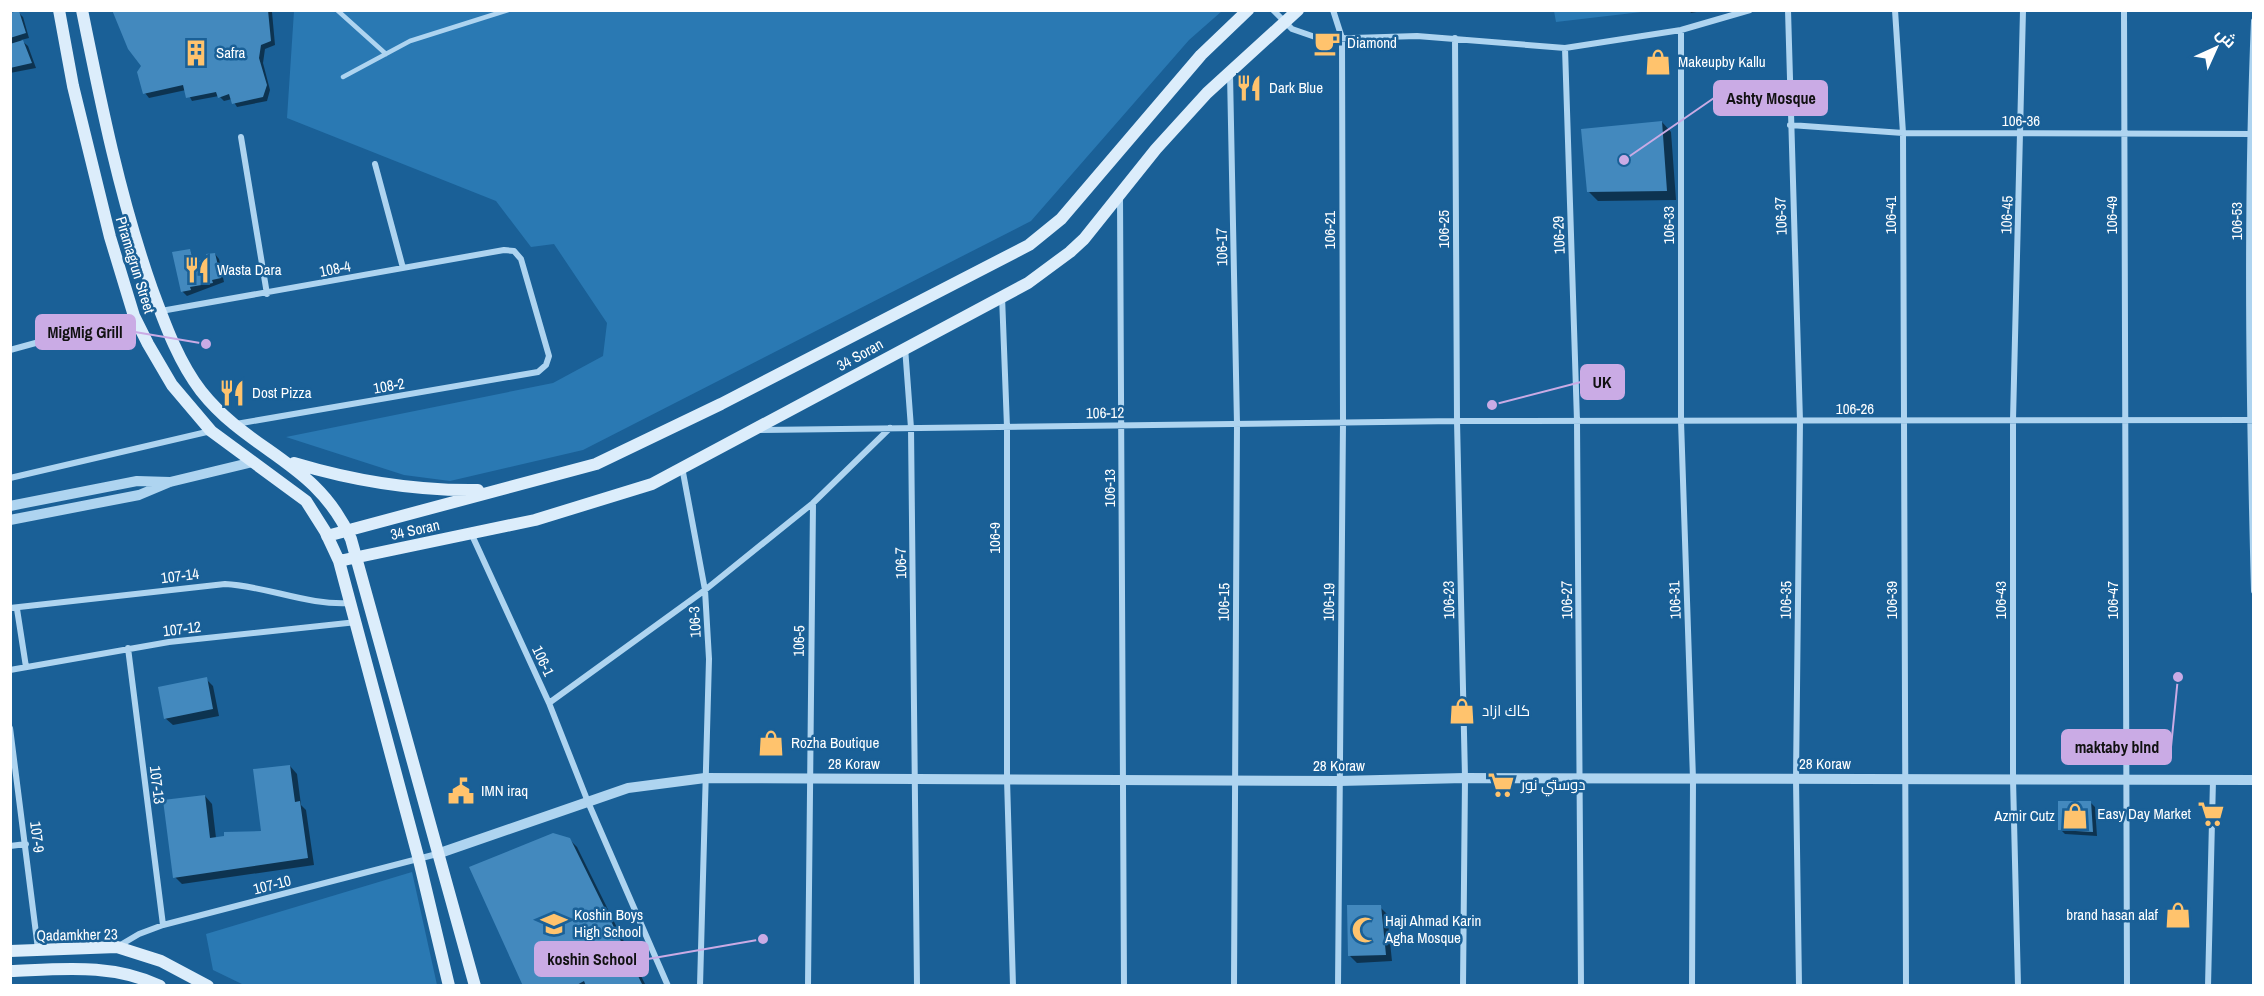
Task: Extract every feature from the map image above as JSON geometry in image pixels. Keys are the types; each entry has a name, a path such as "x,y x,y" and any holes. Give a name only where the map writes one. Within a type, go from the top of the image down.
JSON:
{"main road":[{"name":"Piramagrun Street","path":"59,10 73,86 107,226 134,316 172,385 210,431 306,501 339,561 419,860 449,986"},
{"name":"Piramagrun Street","path":"82,10 132,232 160,311 188,370 201,390 233,425 285,460 316,485 332,503 347,530 358,558 437,854 475,986"},
{"name":"34 Soran","path":"327,536 497,489 555,477 596,464 637,446 1029,245 1061,219 1201,55 1248,10"},
{"name":"34 Soran","path":"339,561 588,505 652,484 905,347 1029,283 1070,252 1097,225 1156,149 1230,70 1298,10"},
{"path":"285,460 326,472 379,483 454,490 497,489"},
{"name":"Qadamkher 23","path":"10,951 117,947 161,961 208,986"},
{"path":"10,971 91,968 133,974 160,986"}],"street":[{"path":"1273,10 1283,23 1311,37 1455,38 1565,48 1681,30 1750,10"},
{"name":"106-21","path":"1334,10 1342,38 1343,422"},
{"name":"106-37","path":"1788,10 1800,421"},
{"name":"106-41","path":"1895,10 1903,133 1904,420"},
{"name":"106-45","path":"2013,420 2023,10"},
{"name":"106-49","path":"2124,10 2124,420"},
{"name":"106-53","path":"2253,21 2251,134 2253,591"},
{"name":"106-33","path":"1681,30 1681,421"},
{"name":"106-25","path":"1455,38 1457,421"},
{"name":"106-29","path":"1565,48 1577,421"},
{"name":"106-17","path":"1230,70 1237,424"},
{"name":"106-36","path":"1790,125 1903,133 2251,134"},
{"path":"241,137 267,294"},
{"path":"375,164 403,268"},
{"name":"106-13","path":"1120,196 1124,986"},
{"name":"108-4","path":"160,311 514,251 521,259 549,356 546,365"},
{"name":"106-9","path":"1002,296 1007,427 1007,779 1013,986"},
{"path":"10,350 134,316"},
{"name":"106-7","path":"905,347 911,428 917,986"},
{"name":"108-2","path":"233,425 538,372 546,365"},
{"name":"106-39","path":"1904,420 1906,986"},
{"name":"106-43","path":"2013,420 2013,780 2018,986"},
{"name":"106-47","path":"2124,420 2127,986"},
{"name":"106-26","path":"1457,421 2251,420"},
{"name":"106-12","path":"754,430 1457,421"},
{"name":"106-23","path":"1457,421 1465,778 1463,986"},
{"name":"106-27","path":"1577,421 1581,986"},
{"name":"106-31","path":"1681,421 1693,779 1692,986"},
{"name":"106-35","path":"1799,986 1796,779 1800,421"},
{"name":"106-19","path":"1338,986 1343,422"},
{"name":"106-15","path":"1234,986 1237,424"},
{"path":"549,703 705,590 813,503 890,428"},
{"path":"10,478 210,431"},
{"path":"10,520 139,495 170,482 253,462"},
{"name":"106-3","path":"682,466 705,590 709,659 700,986"},
{"path":"10,506 137,481 170,482"},
{"name":"106-5","path":"808,986 813,503"},
{"name":"106-1","path":"471,533 549,703 588,802 668,986"},
{"name":"107-14","path":"14,609 225,584 258,587 336,604 352,603"},
{"path":"14,609 26,667"},
{"name":"107-12","path":"11,670 128,648 357,622"},
{"name":"107-13","path":"128,648 163,925"},
{"name":"107-9","path":"10,728 38,950"},
{"name":"28 Koraw","path":"437,854 628,788 705,778 1339,781 1465,778 2253,780"},
{"path":"2208,986 2213,780"},
{"path":"10,846 26,844"},
{"name":"107-10","path":"117,947 138,934 163,925 437,854"}],"lane":[{"path":"337,10 347,22 386,54"},
{"path":"343,77 410,41 508,10"}],"shaded area":[{"path":"1554,10 1650,11 1556,22"},
{"path":"294,11 1222,11 1189,40 1031,221 583,450 450,481 404,475 286,437 553,383 603,356 607,323 554,244 531,247 496,201 287,118"},
{"path":"412,872 437,985 244,985 213,970 206,934"}],"building":[{"name":"Safra","path":"112,10 268,10 271,41 261,45 259,58 267,85 263,97 232,104 229,94 218,98 216,92 186,98 183,85 143,94 137,72 141,66 128,49"},
{"path":"19,11 26,33 10,38 10,13"},
{"path":"23,40 32,63 10,68 10,44"},
{"path":"1662,121 1667,191 1587,192 1581,129"},
{"name":"Wasta Dara","path":"190,249 194,262 208,259 206,254 215,253 221,278 212,280 213,283 190,287 191,290 181,292 172,252"},
{"path":"207,677 213,709 164,719 158,687"},
{"path":"290,765 295,802 300,801 308,858 173,878 163,800 205,795 210,838 224,836 224,832 261,831 253,769"},
{"name":"Azmir Cutz","path":"2058,801 2091,801 2093,832 2058,830"},
{"name":"Koshin Boys High School","path":"553,833 570,838 643,986 586,986 584,981 575,986 523,986 469,867"},
{"name":"Haji Ahmad Karin Agha Mosque","path":"1347,905 1381,905 1386,955 1348,956"}],"place":[{"name":"Diamond","path":"1327,43"},
{"name":"Safra","path":"196,53"},
{"name":"Makeupby Kallu","path":"1658,62"},
{"name":"Dark Blue","path":"1249,88"},
{"name":"Ashty Mosque","path":"1624,160"},
{"name":"Wasta Dara","path":"197,270"},
{"name":"MigMig Grill","path":"206,344"},
{"name":"Dost Pizza","path":"232,393"},
{"name":"UK","path":"1492,405"},
{"name":"maktaby blnd","path":"2178,677"},
{"name":"كاك ازاد","path":"1462,711"},
{"name":"Rozha Boutique","path":"771,743"},
{"name":"دوستي نور","path":"1501,785"},
{"name":"IMN iraq","path":"461,791"},
{"name":"Easy Day Market","path":"2211,814"},
{"name":"Azmir Cutz","path":"2075,816"},
{"name":"brand hasan alaf","path":"2178,915"},
{"name":"Koshin Boys High School","path":"554,924"},
{"name":"Haji Ahmad Karin Agha Mosque","path":"1365,930"},
{"name":"koshin School","path":"763,939"}]}
